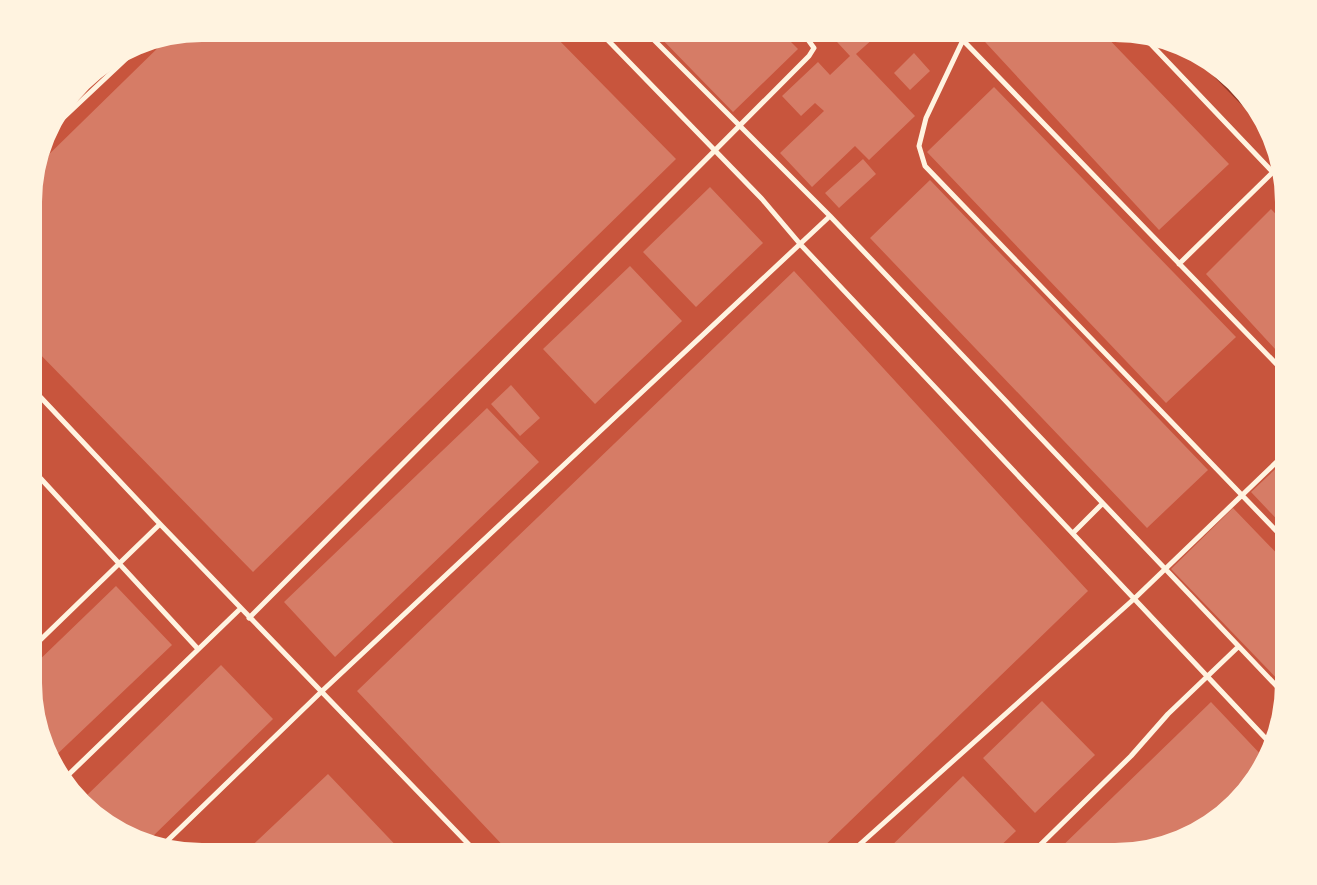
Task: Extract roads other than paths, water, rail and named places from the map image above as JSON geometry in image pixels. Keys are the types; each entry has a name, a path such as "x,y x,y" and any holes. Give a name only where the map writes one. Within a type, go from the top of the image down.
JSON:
{"lane":[{"path":"610,42 714,149 1265,737"},
{"path":"656,42 830,216 1163,570 1275,685"},
{"path":"249,618 809,56 814,48 810,42"},
{"path":"962,42 926,118 919,146 925,166 1275,529"},
{"path":"965,42 1275,363"},
{"path":"1153,46 1272,171"},
{"path":"70,111 120,64"},
{"path":"1180,264 1272,173"},
{"path":"169,840 320,693 830,216"},
{"path":"42,399 320,693 467,843"},
{"path":"861,843 1135,598 1275,463"},
{"path":"42,480 198,649"},
{"path":"1073,533 1102,504"},
{"path":"42,638 160,524"},
{"path":"70,773 240,609"},
{"path":"1042,843 1238,647"}]}
